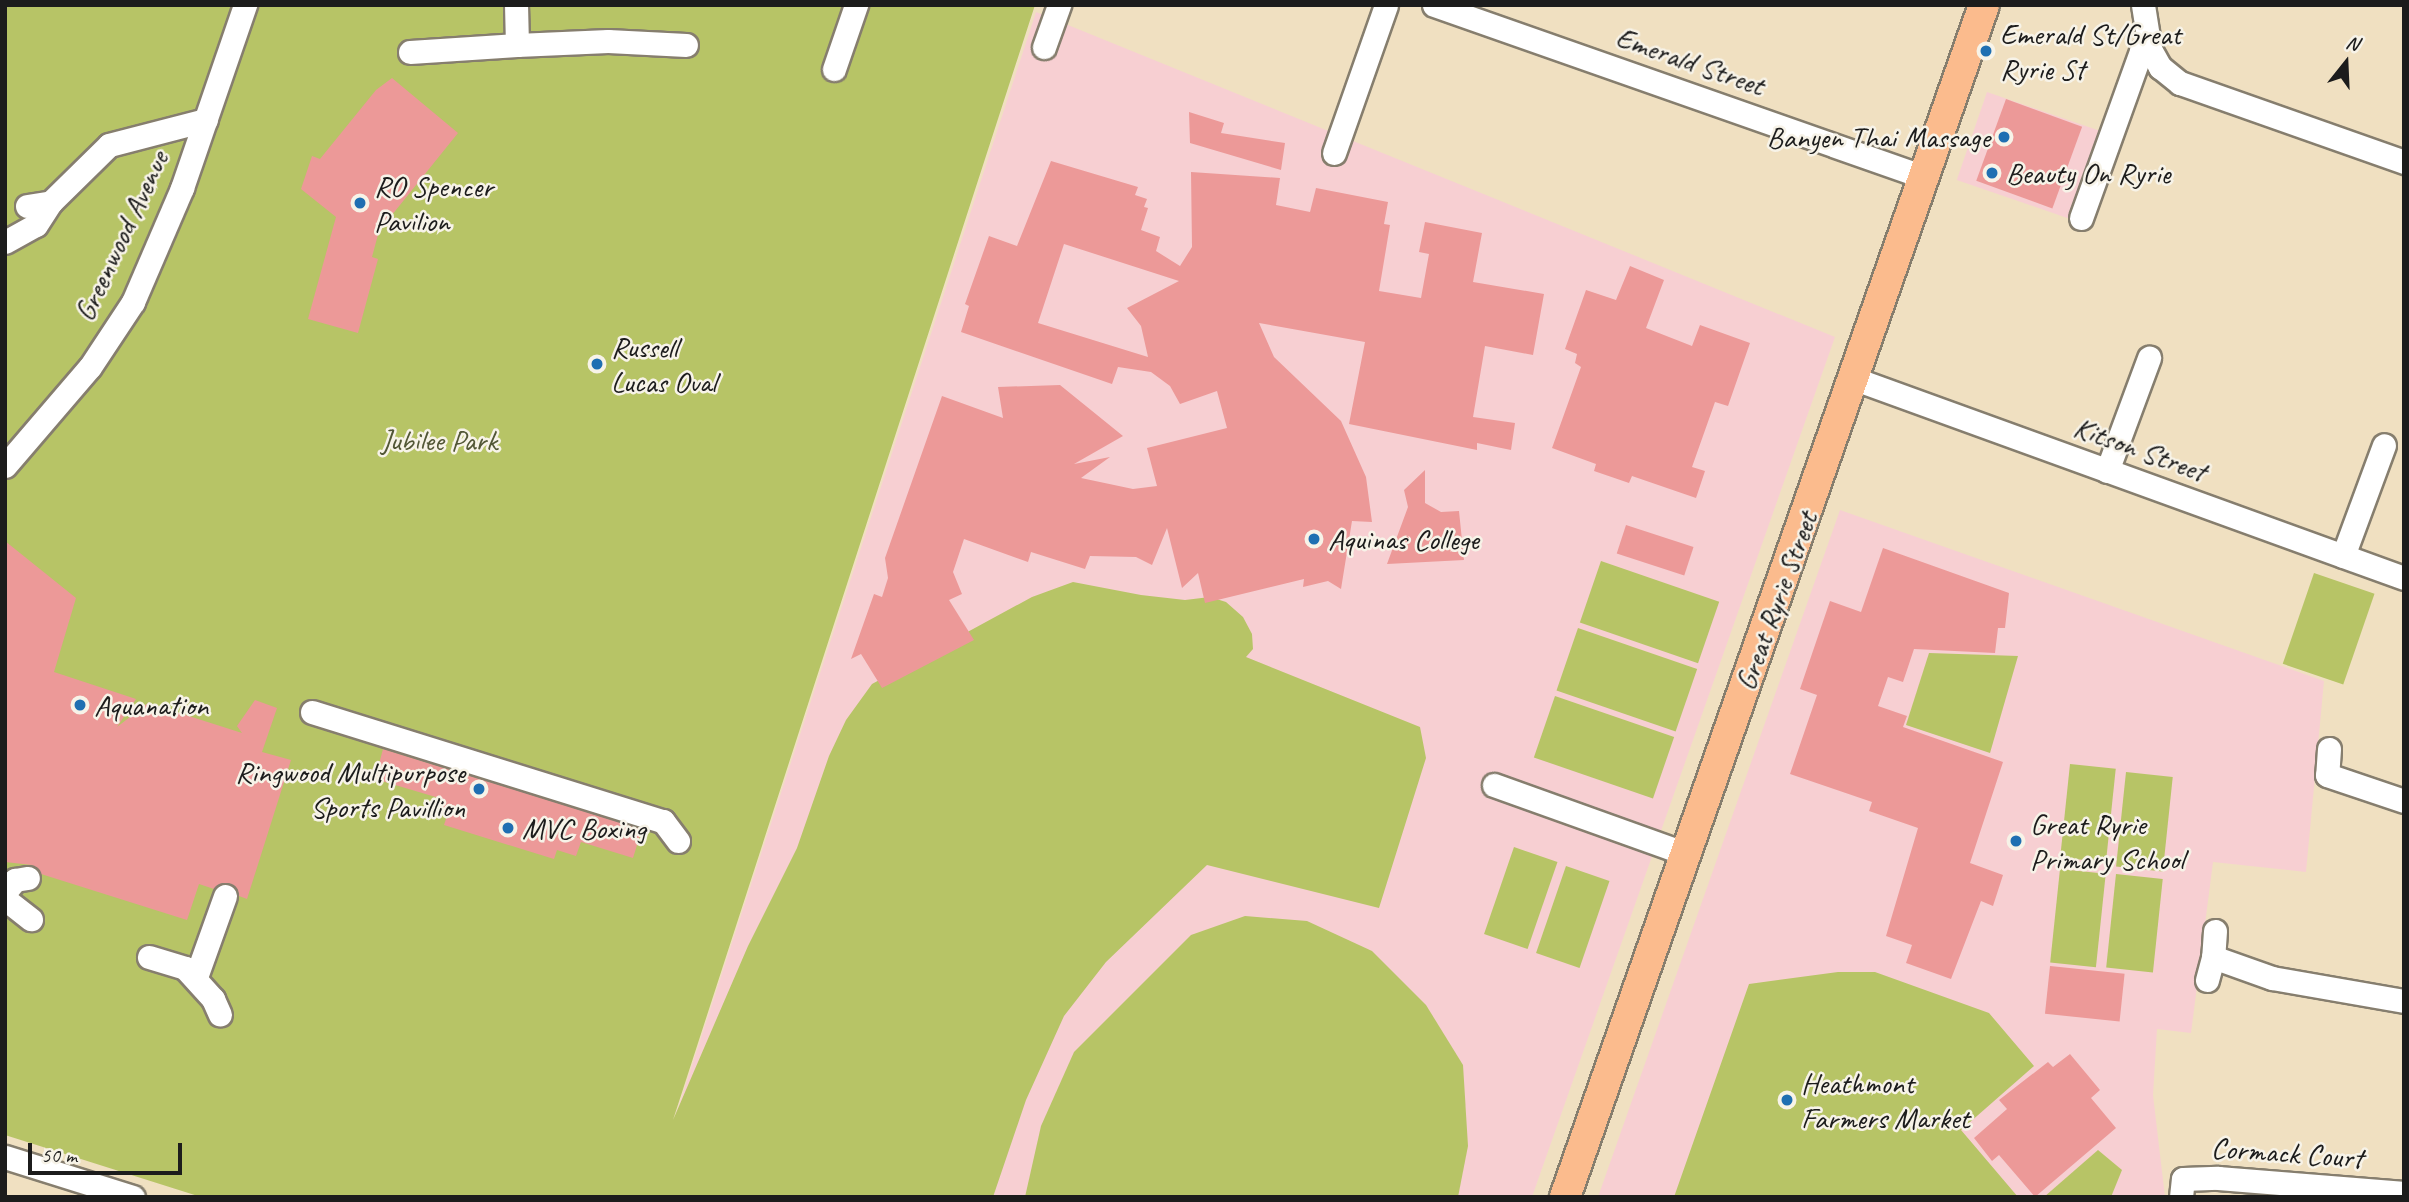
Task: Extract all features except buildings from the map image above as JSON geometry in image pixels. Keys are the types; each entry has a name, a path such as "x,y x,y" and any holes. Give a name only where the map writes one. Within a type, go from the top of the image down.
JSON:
{"main road":[{"name":"Great Ryrie Street","path":"1565,1197 1855,379 1984,5"}],"street":[{"name":"Greenwood Avenue","path":"5,466 118,328 164,233 245,5"},
{"path":"516,5 517,45"},
{"path":"834,69 856,5"},
{"path":"1044,47 1059,5"},
{"path":"1336,149 1387,5"},
{"name":"Emerald Street","path":"1434,5 1924,177"},
{"path":"2143,5 2150,49 2160,67 2180,83 2404,162"},
{"path":"410,52 608,41 686,45"},
{"path":"2081,218 2141,51 2150,49"},
{"path":"5,242 36,225 51,202 109,145 206,120"},
{"path":"27,206 51,202"},
{"path":"2108,471 2149,358"},
{"name":"Kitson Street","path":"1855,379 2404,578"},
{"path":"2343,556 2384,445"},
{"path":"312,712 663,821 678,842"},
{"path":"2329,749 2327,775 2404,801"},
{"path":"1494,785 1687,854"},
{"path":"5,872 28,878 15,880 5,892"},
{"path":"196,977 225,896"},
{"path":"5,900 31,919 5,914"},
{"path":"2207,980 2213,957 2215,931"},
{"path":"149,957 174,962 196,977 220,1015"},
{"path":"2213,957 2272,978 2404,1001"},
{"path":"5,1157 133,1197"},
{"name":"Cormack Court","path":"2181,1197 2183,1180 2218,1178 2404,1193"}],"shaded area":[{"name":"Aquinas College","path":"1036,12 1835,337 1532,1197 649,1197"},
{"path":"1987,92 2121,138 2091,226 1957,180"},
{"name":"Great Ryrie Primary School","path":"1840,510 2324,681 2306,872 2213,862 2191,1033 2157,1029 2153,1095 2165,1197 1598,1197"}],"green space":[{"name":"Jubilee Park","path":"5,5 1035,5 673,1120 748,946 797,848 829,756 846,720 872,684 1032,597 1073,582 1141,595 1185,600 1210,597 1226,602 1243,617 1252,634 1253,649 1246,657 1420,727 1426,758 1379,908 1207,865 1106,962 1064,1016 1026,1100 993,1197 201,1197 5,1135"},
{"path":"1601,561 1719,602 1698,663 1580,622"},
{"path":"2314,573 2375,594 2343,685 2283,664"},
{"path":"1578,628 1697,669 1676,731 1557,690"},
{"path":"1929,653 2018,656 1990,753 1906,725"},
{"path":"1555,696 1674,737 1653,798 1534,757"},
{"path":"2070,764 2116,769 2106,862 2060,857"},
{"path":"2126,772 2173,777 2163,871 2116,866"},
{"path":"1514,847 1557,862 1528,949 1484,934"},
{"path":"1566,866 1609,881 1580,968 1536,953"},
{"path":"2060,869 2106,874 2096,967 2050,962"},
{"path":"2116,874 2163,879 2153,972 2106,967"},
{"path":"1245,916 1307,921 1372,951 1426,1005 1463,1065 1468,1146 1458,1197 1025,1197 1041,1126 1074,1052 1191,935"},
{"path":"1838,972 1875,972 1989,1013 2034,1066 1961,1130 2018,1197 1674,1197 1749,984"},
{"path":"2098,1150 2122,1170 2111,1197 2044,1197"}],"place":[{"name":"Emerald St/Great Ryrie St","path":"1986,51"},
{"name":"Banyen Thai Massage","path":"2004,137"},
{"name":"Beauty On Ryrie","path":"1992,173"},
{"name":"RO Spencer Pavilion","path":"360,203"},
{"name":"Russell Lucas Oval","path":"597,364"},
{"name":"Aquinas College","path":"1314,539"},
{"name":"Aquanation","path":"80,705"},
{"name":"Ringwood Multipurpose Sports Pavillion","path":"479,789"},
{"name":"MVC Boxing","path":"508,828"},
{"name":"Great Ryrie Primary School","path":"2016,841"},
{"name":"Heathmont Farmers Market","path":"1787,1100"}]}
